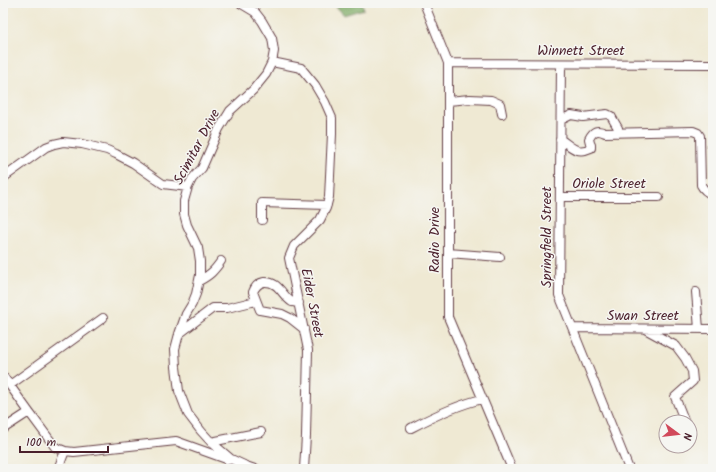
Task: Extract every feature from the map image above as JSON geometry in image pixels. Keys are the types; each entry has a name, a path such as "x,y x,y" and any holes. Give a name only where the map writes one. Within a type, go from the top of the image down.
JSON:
{"street":[{"name":"Scimitar Drive","path":"240,3 255,12 272,38 274,51 272,62 266,74 253,90 230,111 219,129 202,168 192,179 188,187 184,201 184,214 187,225 198,248 200,275 196,294 186,314 175,349 179,391 188,414 211,442 230,459 244,465"},
{"name":"Radio Drive","path":"424,3 448,63 448,317 512,469"},
{"name":"Eider Street","path":"272,62 301,68 315,85 332,118 329,197 327,205 320,220 294,246 289,258 308,350 304,469"},
{"name":"Winnett Street","path":"448,63 713,64"},
{"name":"Springfield Street","path":"561,64 559,295 629,469"},
{"path":"448,101 470,99 491,100 500,104 502,114"},
{"path":"560,120 571,115 583,117 607,114 611,116 618,128 618,133"},
{"path":"560,139 574,150 583,150 591,148 589,139 594,132 598,130 605,133 698,133 700,136 701,185 705,191 713,195"},
{"path":"3,178 46,147 63,142 82,144 107,150 132,163 164,184 188,187"},
{"name":"Oriole Street","path":"560,197 659,197"},
{"path":"262,220 262,203 327,205"},
{"path":"448,253 500,257"},
{"path":"199,281 215,270 221,261"},
{"path":"299,303 293,302 274,284 270,283 262,282 255,286 252,292 260,310 282,314 304,328"},
{"path":"696,292 699,329"},
{"path":"179,334 213,308 228,308 256,300"},
{"path":"10,385 103,318"},
{"name":"Swan Street","path":"573,328 713,329"},
{"path":"644,329 676,346 692,371 693,381 675,397 681,414"},
{"path":"3,376 55,446 65,451 74,452 176,441 254,469"},
{"path":"411,428 436,415 466,403 482,399"},
{"path":"3,430 29,412"},
{"path":"211,442 260,432"},
{"path":"58,469 65,451"}],"green space":[{"path":"333,3 362,3 364,9 344,15"}]}
